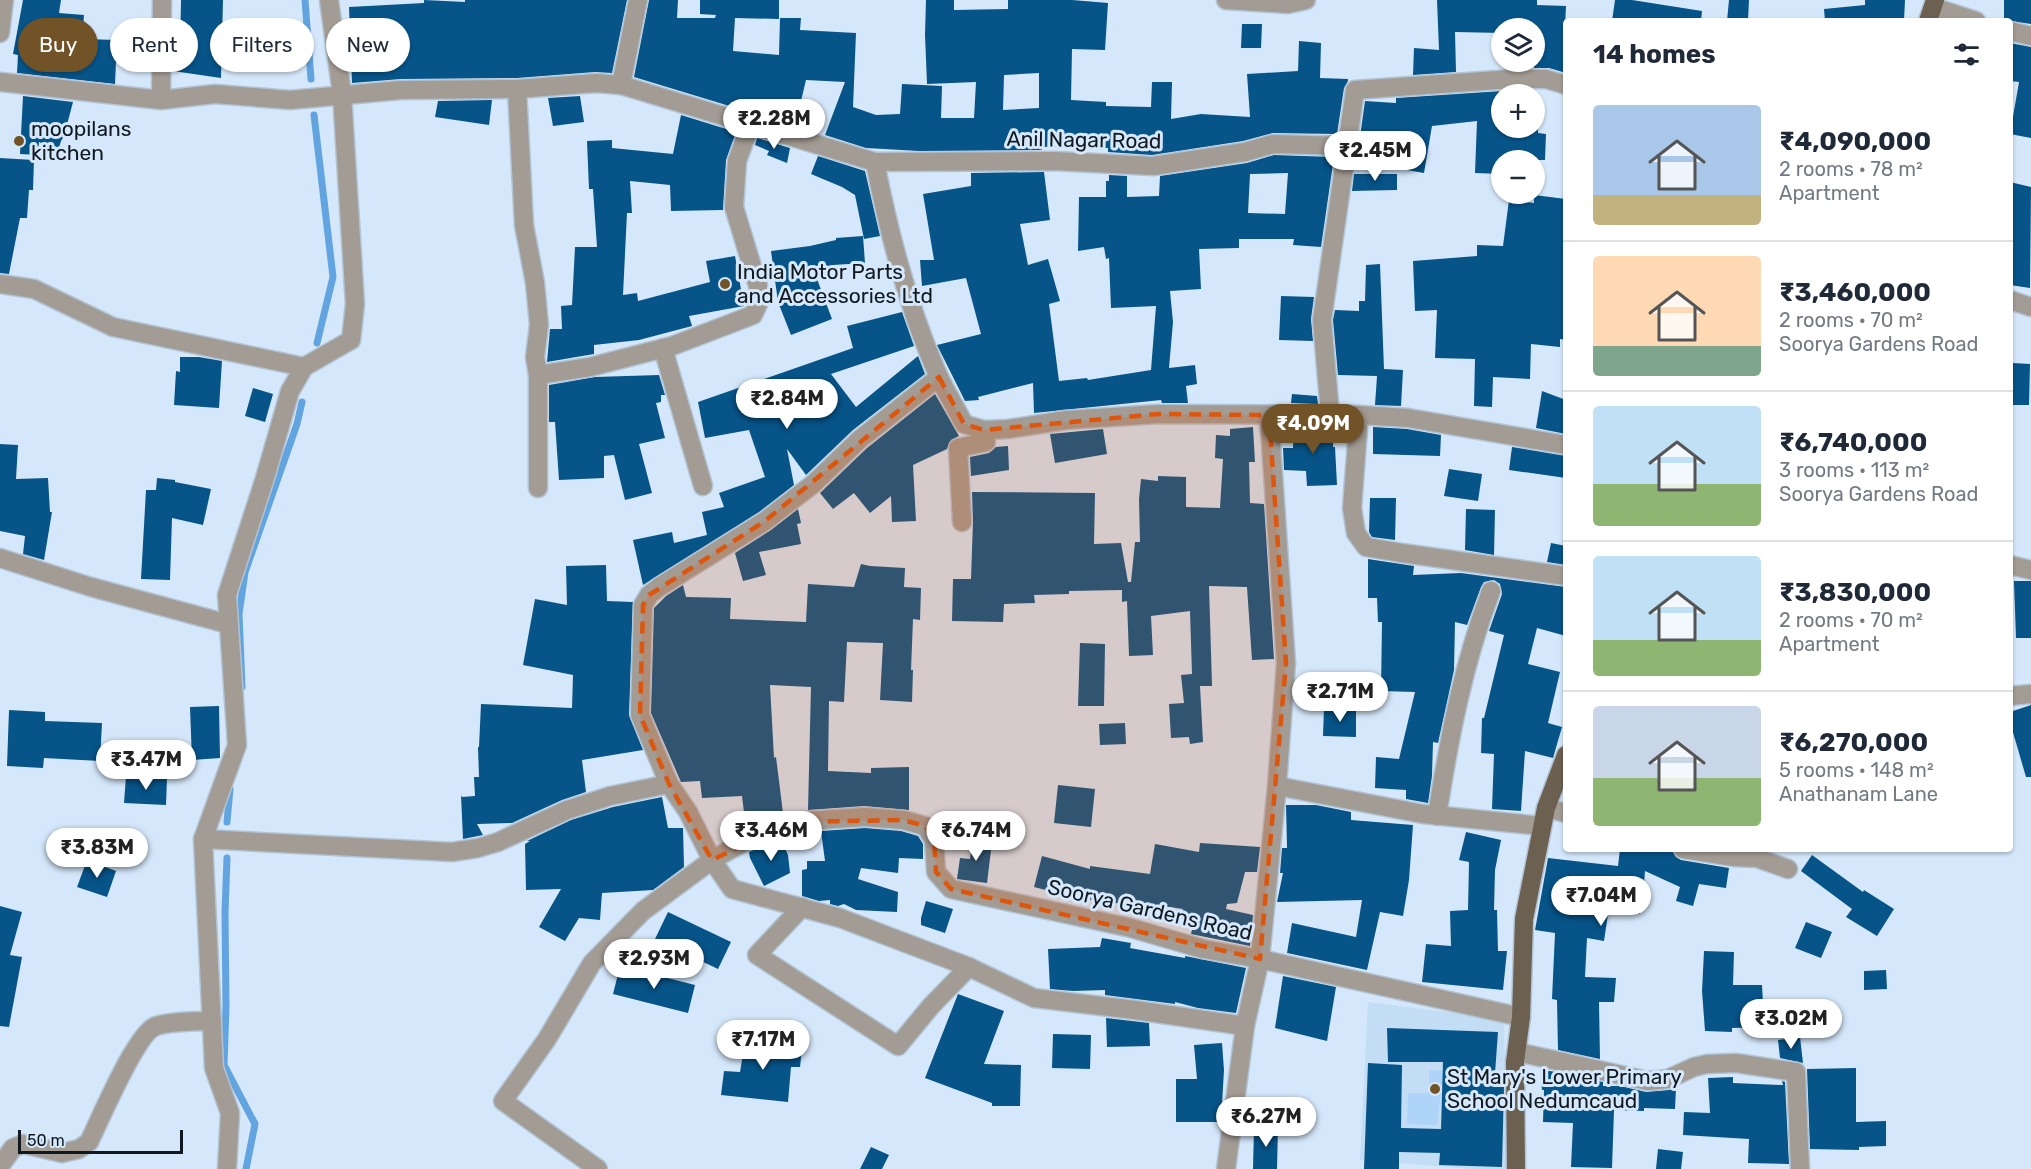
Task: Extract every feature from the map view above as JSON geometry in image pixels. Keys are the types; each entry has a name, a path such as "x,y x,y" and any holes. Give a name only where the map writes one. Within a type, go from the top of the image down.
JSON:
{"main road":[{"path":"1516,1169 1517,1052 1521,1017 1524,919 1546,808 1563,763"}],"street":[{"path":"0,33 4,0"},
{"path":"161,100 162,0"},
{"path":"227,1169 230,1113 214,1068 203,839 237,745 227,595 290,391 304,367 351,340 355,304 342,94 329,0"},
{"path":"621,85 638,0"},
{"path":"1226,0 1288,2 1306,0"},
{"path":"1932,9 1965,18"},
{"path":"2013,33 2031,36"},
{"path":"1330,414 1322,320 1355,90 1512,79 1546,79 1563,84"},
{"name":"Anil Nagar Road","path":"0,82 161,100 215,94 290,100 401,90 517,89 596,83 621,85 875,162 1054,161 1153,166 1245,152 1273,144 1347,146"},
{"path":"517,89 524,225 535,283 539,325 535,357 538,375 538,488"},
{"path":"538,375 590,367 663,348 753,315 759,302 758,286 734,207 737,161 751,123"},
{"path":"875,162 904,283 939,376 964,424 984,430 1008,429 1066,420 1158,414 1330,414 1407,418 1563,444"},
{"path":"0,284 34,290 113,327 304,367"},
{"path":"2013,301 2031,307"},
{"path":"663,348 702,486"},
{"path":"939,376 860,440 813,484 765,521 649,595 643,605 640,715 669,784 688,812 712,860 732,889 840,918 969,967 1034,998 1245,1026"},
{"path":"1226,1169 1245,1026 1260,959 1286,663 1269,415"},
{"path":"1359,415 1352,508 1356,533 1366,547 1563,576"},
{"path":"962,522 958,448 986,442 984,430"},
{"path":"0,558 91,587 228,624"},
{"path":"2013,566 2031,570"},
{"path":"1437,816 1451,729 1475,632 1491,591"},
{"path":"2013,696 2031,694"},
{"path":"203,839 452,852 498,842 567,810 610,796 669,784"},
{"path":"1277,786 1437,816 1542,826"},
{"path":"1546,808 1563,812"},
{"name":"Soorya Gardens Road","path":"598,1169 503,1101 547,1040 592,963 643,911 712,860 753,837 791,822 865,817 903,820 925,826 934,840 936,872 951,889 1131,928 1203,949 1260,959 1521,1017"},
{"path":"1702,852 1757,858 1788,869"},
{"path":"802,907 757,955 898,1046 930,1006 969,967"},
{"path":"0,1166 13,1148 23,1144 62,1153 79,1149 89,1142 144,1034 155,1026 212,1021"},
{"path":"1517,1052 1648,1081 1668,1079 1694,1067 1707,1064 1736,1063 1796,1072 1800,1169"}],"highlighted area":[{"path":"939,377 964,424 984,430 1158,414 1269,415 1286,663 1260,959 951,889 936,872 934,840 925,826 903,820 791,822 712,860 669,784 640,715 643,605 649,595 765,521"}],"shaded area":[{"name":"St Mary's Lower Primary School Nedumcaud","path":"1368,1002 1504,1019 1508,1169 1471,1169 1360,1160"},
{"path":"1429,1070 1498,1073 1499,1084 1442,1084 1437,1125 1407,1124 1408,1093 1429,1093"}],"building":[{"path":"23,0 61,0 59,13 84,15 84,18 20,18"},
{"path":"181,0 223,0 223,18 210,18 210,72 221,72 221,78 180,72 198,72 198,18 181,18"},
{"path":"424,0 465,2 465,0 627,0 612,73 595,72 517,78 401,79 352,83 352,72 410,72 410,18 349,18 349,7 424,3"},
{"path":"649,0 678,0 677,18 715,18 716,15 700,14 700,0 779,0 779,19 735,18 733,51 779,55 780,18 801,18 800,30 856,33 853,107 876,115 900,114 902,84 942,86 941,118 974,118 976,82 927,84 926,0 954,0 954,10 1008,9 1008,0 1072,0 1108,3 1105,50 1072,49 1071,100 1106,102 1106,106 1151,107 1152,82 1172,82 1171,119 1201,114 1250,117 1247,74 1298,71 1299,41 1321,43 1320,78 1348,79 1348,81 1344,88 1337,134 1273,133 1243,141 1152,155 1108,152 1108,148 1065,146 1041,147 1042,150 919,151 866,148 825,135 845,82 806,80 795,126 634,77","holes":["1039,73 1039,108 1003,110 1004,75"]},
{"path":"1437,0 1537,0 1537,5 1566,6 1565,18 1563,18 1563,72 1545,68 1545,18 1491,18 1491,33 1455,32 1456,72 1413,75 1414,48 1439,50"},
{"path":"1615,0 1632,0 1702,11 1701,18 1612,18"},
{"path":"1729,0 1749,0 1748,18 1727,18"},
{"path":"1865,0 1905,0 1904,18 1825,18 1824,9 1865,5"},
{"path":"2004,0 2031,0 2031,24 2013,21 2013,18 2004,18"},
{"path":"1242,24 1262,24 1261,48 1241,48"},
{"path":"18,27 18,55 13,54"},
{"path":"98,39 110,40 110,72 116,72 115,84 17,73 18,55 18,72 98,72"},
{"path":"2013,44 2031,47 2031,138 2013,135 2013,117 2019,82 2013,81"},
{"path":"1491,92 1491,138 1545,138 1546,134 1545,160 1545,150 1491,150 1491,174 1475,173 1477,121 1432,126 1424,173 1396,168 1401,140 1360,137 1365,101 1396,103 1396,98"},
{"path":"23,96 73,102 58,151 39,142 38,155 20,154"},
{"path":"580,96 584,122 553,126 548,98"},
{"path":"492,100 489,125 435,117 438,101"},
{"path":"681,115 736,132 726,160 723,210 671,211 670,185 630,181 632,213 627,213 623,295 637,293 638,301 710,282 706,261 735,256 744,306 689,316 692,326 639,340 594,345 594,354 547,362 550,329 562,329 561,306 572,305 575,247 597,247 593,189 589,189 587,141 612,140 612,148 673,154"},
{"path":"757,138 790,148 787,163 767,155 769,151 755,145"},
{"path":"1274,155 1334,157 1321,247 1293,245 1294,239 1239,239 1239,248 1199,249 1201,289 1170,291 1173,322 1169,368 1195,365 1197,384 1186,386 1188,403 1162,403 1161,400 1034,413 1033,383 978,397 979,400 965,401 937,345 981,334 966,278 922,286 920,260 934,260 923,194 971,186 971,173 1044,172 1050,220 1020,224 1028,265 1048,259 1060,301 1049,304 1059,381 1087,378 1088,380 1151,370 1156,306 1111,308 1109,258 1106,259 1104,247 1078,251 1079,197 1106,197 1106,181 1109,181 1109,175 1127,176 1127,197 1159,196 1160,176 1247,163","holes":["1288,173 1285,214 1248,213 1250,174"]},
{"path":"818,156 865,171 880,236 864,239 855,195 811,174"},
{"path":"0,158 34,160 33,190 29,190 27,218 20,218 9,274 0,273"},
{"path":"1354,174 1397,174 1397,190 1352,191"},
{"path":"2013,183 2031,187 2030,288 2013,285"},
{"path":"1545,196 1563,199 1563,340 1560,339 1560,347 1531,344 1530,379 1493,377 1492,407 1474,406 1475,359 1435,358 1437,310 1415,311 1413,261 1477,256 1477,245 1503,246 1508,204 1545,204"},
{"path":"863,236 865,263 833,265 835,275 817,279 832,319 791,335 778,302 771,251 810,246 836,240 836,238"},
{"path":"1380,264 1384,369 1403,370 1401,406 1375,405 1377,376 1338,375 1333,320 1335,310 1359,311 1359,301 1365,301 1366,265"},
{"path":"1281,296 1314,297 1311,319 1313,341 1279,340"},
{"path":"902,312 914,346 831,374 856,407 918,356 925,374 853,430 806,475 787,449 794,485 759,512 643,585 633,540 672,532 674,543 707,535 702,512 724,507 719,493 765,477 749,430 705,438 698,402 853,348 847,326"},
{"path":"180,357 199,357 222,361 219,408 174,405 176,371 180,372"},
{"path":"2013,363 2030,364 2029,405 2013,405"},
{"path":"659,375 665,395 661,395 661,402 656,403 665,438 639,444 652,493 625,500 614,455 604,456 604,478 559,480 555,422 549,422 549,385 595,377"},
{"path":"253,388 273,394 265,422 245,416"},
{"path":"1542,391 1563,399 1563,433 1536,428"},
{"path":"935,394 959,436 951,440 947,449 913,465 916,521 892,522 891,496 870,513 854,493 833,509 820,493 867,448"},
{"path":"1292,394 1317,396 1318,404 1291,403"},
{"path":"1294,426 1334,426 1333,447 1335,447 1337,485 1307,486 1306,471 1284,470 1283,448 1293,448"},
{"path":"1253,427 1255,462 1249,462 1250,503 1264,504 1274,659 1252,660 1247,587 1209,586 1212,686 1200,686 1203,742 1190,744 1189,737 1171,738 1169,704 1184,703 1181,675 1192,674 1190,611 1151,616 1153,655 1129,656 1127,601 1122,602 1122,590 1069,591 1069,594 1034,595 1035,603 1004,604 1003,622 952,621 953,579 971,579 972,492 1095,493 1094,544 1121,543 1128,582 1131,582 1135,542 1140,542 1141,479 1158,481 1158,476 1186,477 1186,507 1220,508 1223,459 1215,458 1216,435 1230,436 1230,429"},
{"path":"1373,427 1407,429 1441,435 1440,456 1373,454"},
{"path":"1103,429 1107,454 1055,463 1050,434"},
{"path":"0,444 18,445 16,479 48,478 50,512 52,512 44,560 23,554 25,536 0,531"},
{"path":"1008,446 1009,470 971,476 970,457 989,453 996,447"},
{"path":"1512,447 1563,456 1563,478 1509,470"},
{"path":"1449,469 1482,474 1478,501 1444,496"},
{"path":"157,478 211,489 203,525 172,518 170,580 141,579 146,490 156,490"},
{"path":"1370,498 1396,498 1395,540 1372,537 1369,532"},
{"path":"798,509 801,523 797,524 801,544 759,552 766,575 743,581 735,553"},
{"path":"1466,509 1495,510 1494,555 1465,550"},
{"path":"1551,543 1563,545 1563,565 1547,562"},
{"path":"1368,559 1414,566 1413,575 1461,573 1563,587 1563,635 1537,628 1528,664 1560,672 1548,723 1562,727 1553,758 1525,751 1521,811 1492,809 1494,754 1481,753 1482,718 1484,718 1504,635 1489,631 1502,594 1500,584 1494,580 1484,582 1467,625 1455,622 1454,670 1438,743 1433,742 1428,803 1406,799 1406,790 1375,788 1376,757 1399,759 1415,692 1381,691 1382,622 1378,622 1377,598 1368,598"},
{"path":"861,564 905,568 904,587 921,588 920,620 913,619 912,702 880,700 883,643 847,642 844,702 829,701 828,771 871,773 871,768 909,767 909,810 864,806 808,810 811,687 770,685 774,758 776,757 783,813 746,828 742,796 702,798 700,781 681,782 651,713 654,608 666,596 683,585 686,597 731,598 730,619 806,622 808,584 854,587"},
{"path":"606,565 607,601 633,602 629,715 643,750 582,760 586,792 562,800 512,823 477,824 483,835 463,839 461,795 462,797 475,796 474,777 479,777 478,747 481,704 572,708 573,675 523,665 535,599 567,605 566,566"},
{"path":"2014,581 2031,581 2031,638 2016,638"},
{"path":"1080,643 1105,644 1104,706 1078,706"},
{"path":"2031,705 2031,777 2026,777 2013,732 2013,711"},
{"path":"219,706 220,758 192,760 190,707"},
{"path":"1324,708 1356,709 1356,737 1323,736"},
{"path":"9,710 45,712 45,721 102,723 100,761 44,758 43,768 7,766"},
{"path":"1125,723 1126,744 1100,745 1099,724"},
{"path":"126,776 167,778 166,805 124,803"},
{"path":"1058,785 1095,789 1091,827 1054,823"},
{"path":"662,797 668,828 683,828 684,867 653,890 602,893 600,920 579,918 565,941 539,927 561,889 526,890 525,844 530,841 527,841 571,820 613,807"},
{"path":"1286,805 1316,805 1351,812 1351,820 1413,825 1409,880 1403,916 1380,912 1367,970 1287,953 1292,923 1356,937 1362,900 1277,902 1283,873 1280,873 1282,848 1287,848"},
{"path":"865,828 901,831 918,836 923,844 923,859 899,858 898,873 861,868 858,879 898,892 897,912 856,910 844,904 838,906 830,904 830,900 819,901 802,896 802,870 807,869 807,861 825,861 821,831"},
{"path":"1466,832 1501,840 1495,870 1494,910 1497,910 1498,951 1507,951 1503,990 1422,982 1426,944 1451,946 1450,911 1468,910 1469,862 1459,860"},
{"path":"973,837 992,842 987,883 957,879 960,858 970,859"},
{"path":"780,838 788,855 790,873 764,886 749,852"},
{"path":"1200,843 1260,847 1257,872 1245,872 1237,903 1227,904 1226,909 1253,915 1250,946 1191,934 1193,926 1180,923 1183,909 1123,900 1123,904 1077,898 1034,887 1042,856 1090,869 1090,866 1150,874 1155,844 1199,852"},
{"path":"1620,852 1674,852 1681,860 1729,868 1726,888 1699,884 1693,906 1676,901 1680,887 1645,871 1644,884 1640,883 1640,914 1608,914 1604,941 1587,938 1585,977 1616,978 1614,1002 1599,1002 1600,1059 1558,1050 1557,1000 1552,999 1555,933 1535,930 1548,858 1618,866"},
{"path":"1812,855 1863,892 1864,890 1894,909 1877,936 1846,917 1852,909 1801,871"},
{"path":"87,860 116,871 107,897 77,887"},
{"path":"926,901 953,909 945,933 921,925"},
{"path":"0,906 22,912 10,955 22,957 9,1027 0,1026"},
{"path":"668,912 731,942 718,969 655,939"},
{"path":"1806,922 1832,932 1821,958 1795,948"},
{"path":"1102,938 1131,943 1130,948 1246,968 1236,1013 1198,1008 1175,1002 1175,1004 1105,995 1105,990 1050,989 1048,949 1100,947"},
{"path":"1704,951 1734,952 1733,985 1762,985 1763,1003 1791,1002 1792,1026 1732,1028 1732,1032 1705,1031 1702,991"},
{"path":"620,966 695,985 688,1013 613,994"},
{"path":"1886,970 1887,989 1864,990 1864,971"},
{"path":"1283,976 1336,987 1327,1041 1275,1028"},
{"path":"958,994 1004,1011 984,1064 1021,1065 1020,1106 992,1106 992,1103 925,1078"},
{"path":"1106,1018 1149,1023 1150,1046 1107,1047"},
{"name":"St Mary's Lower Primary School Nedumcaud","path":"1387,1028 1498,1032 1494,1087 1504,1087 1502,1167 1439,1165 1440,1153 1399,1152 1399,1169 1364,1169 1368,1063 1402,1065 1401,1128 1441,1129 1443,1062 1388,1062"},
{"path":"1053,1034 1091,1035 1090,1069 1052,1068"},
{"path":"746,1036 788,1042 787,1048 802,1049 800,1067 791,1067 788,1102 721,1095 724,1071 740,1072"},
{"path":"1800,1037 1803,1063 1780,1058 1778,1040"},
{"path":"1222,1043 1224,1070 1221,1122 1176,1122 1176,1079 1197,1079 1194,1045"},
{"path":"1856,1068 1856,1122 1886,1121 1886,1146 1859,1147 1859,1150 1810,1149 1807,1069"},
{"path":"1550,1071 1603,1082 1603,1086 1620,1086 1646,1092 1676,1088 1675,1109 1614,1110 1612,1168 1571,1167 1573,1123 1543,1122 1544,1090 1542,1090 1540,1072"},
{"path":"1733,1077 1733,1083 1783,1085 1782,1081 1785,1082 1789,1164 1748,1163 1749,1139 1683,1135 1684,1112 1710,1113 1708,1078"},
{"path":"1254,1127 1278,1127 1277,1169 1253,1169"},
{"path":"871,1147 889,1155 882,1169 860,1169"},
{"path":"1658,1149 1683,1152 1681,1169 1656,1169"}],"waterway":[{"path":"305,0 311,79"},
{"path":"314,115 333,277 317,343"},
{"path":"242,687 239,614 245,572 297,424 302,402"},
{"path":"227,822 230,789"},
{"path":"227,858 224,1065 255,1124 246,1169"}],"place":[{"name":"moopilans kitchen","path":"19,141"},
{"name":"India Motor Parts and Accessories Ltd","path":"725,284"},
{"name":"St Mary's Lower Primary School Nedumcaud","path":"1435,1089"}]}
